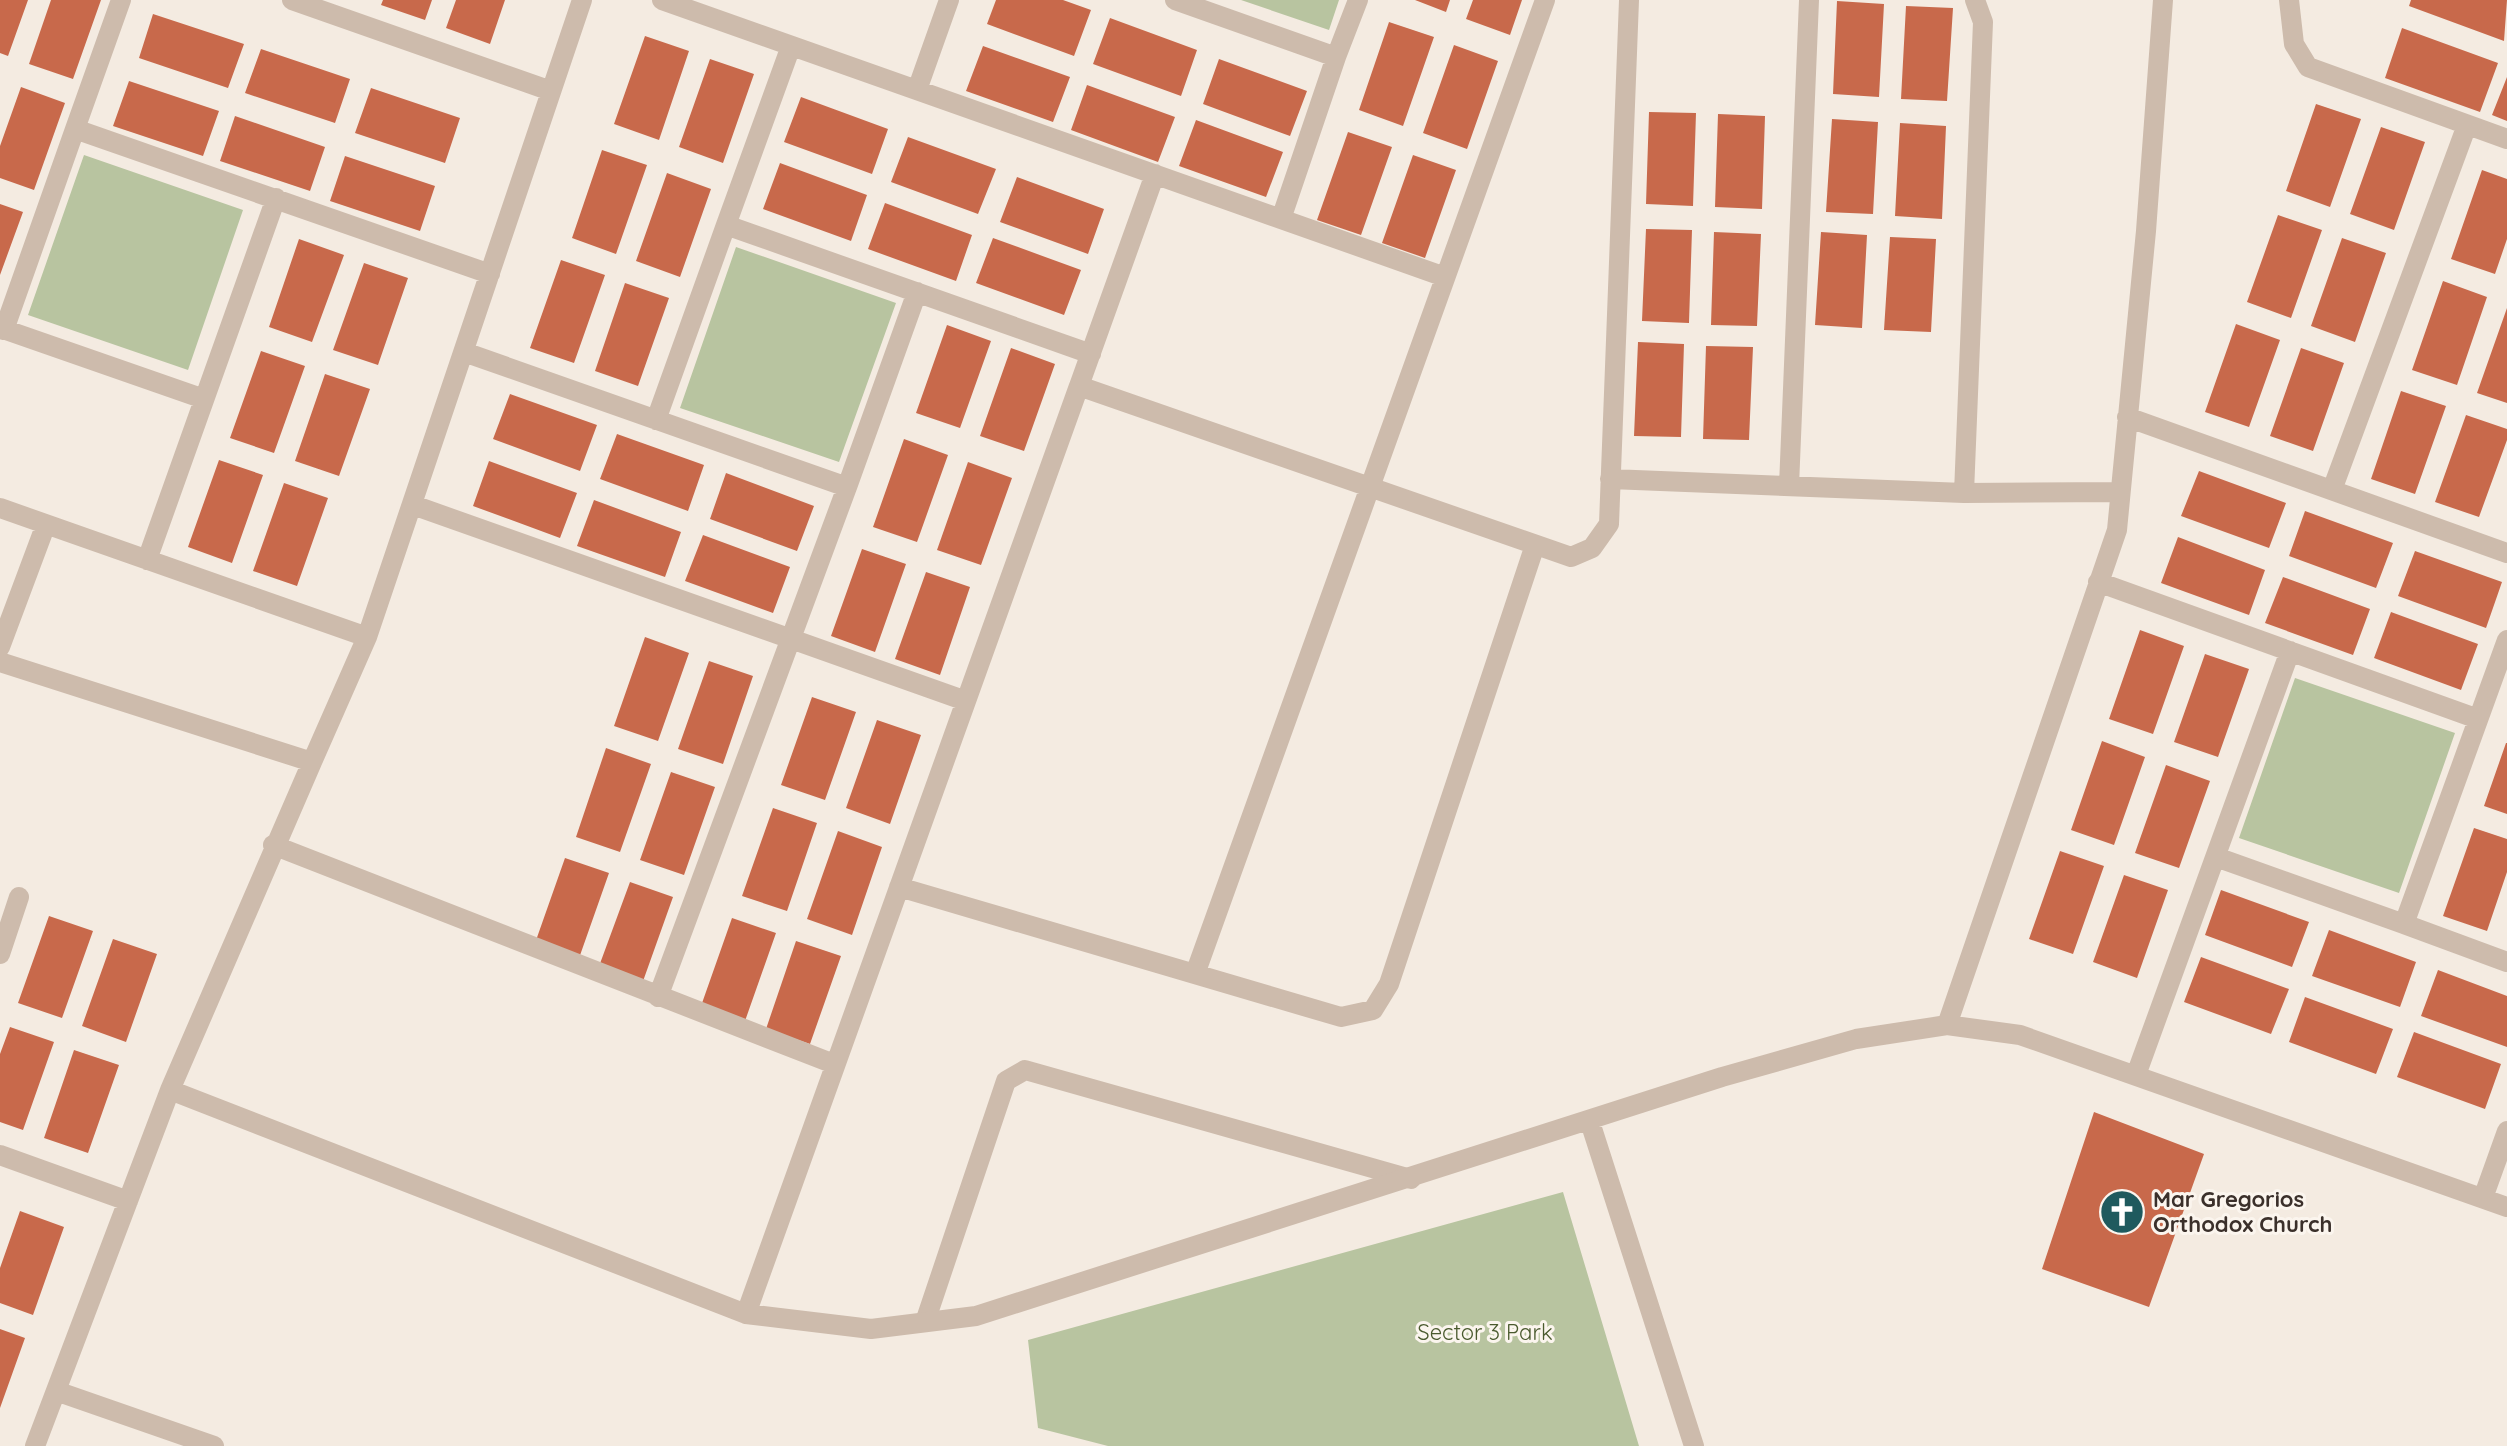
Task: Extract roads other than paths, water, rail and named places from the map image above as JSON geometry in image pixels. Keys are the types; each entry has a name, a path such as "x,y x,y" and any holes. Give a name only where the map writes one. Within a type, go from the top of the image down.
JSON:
{"street":[{"path":"121,0 2,329 204,399"},
{"path":"292,0 350,10 551,91"},
{"path":"35,1446 170,1090 273,845 367,637 582,0"},
{"path":"662,0 1445,277"},
{"path":"917,90 949,0"},
{"path":"1175,0 1336,57"},
{"path":"1281,219 1358,0"},
{"path":"1195,974 1545,0"},
{"path":"1079,386 1571,557 1592,548 1609,524 1629,0"},
{"path":"1789,486 1809,0"},
{"path":"1964,493 1983,22 1975,0"},
{"path":"1947,1025 2117,530 2163,0"},
{"path":"2289,0 2294,44 2308,67 2507,139"},
{"path":"656,420 791,46"},
{"path":"2332,490 2467,125"},
{"path":"75,129 490,274"},
{"path":"746,1314 1155,174"},
{"path":"147,560 276,198"},
{"path":"726,225 1091,354"},
{"path":"658,997 917,292"},
{"path":"464,352 847,487"},
{"path":"2127,417 2332,490 2505,546"},
{"path":"1610,479 1964,493 2120,492"},
{"path":"413,505 966,701"},
{"path":"0,508 367,637"},
{"path":"0,647 46,524"},
{"path":"899,887 1341,1017 1373,1010 1389,984 1535,545"},
{"path":"2098,582 2478,719"},
{"path":"2404,924 2507,640"},
{"path":"2136,1075 2290,651"},
{"path":"0,662 312,762"},
{"path":"273,845 834,1064"},
{"path":"2216,857 2507,962"},
{"path":"0,954 19,897"},
{"path":"170,1090 746,1314 871,1329 976,1316 1590,1122 1722,1077 1856,1039 1947,1025 1971,1025 2020,1035 2507,1207"},
{"path":"925,1322 1006,1081 1025,1070 1411,1179"},
{"path":"1590,1122 1694,1446"},
{"path":"2483,1198 2507,1131"},
{"path":"0,1155 128,1201"},
{"path":"56,1391 214,1446"}],"place":[{"name":"Mar Gregorios Orthodox Church","path":"2122,1212"}],"park label":[{"name":"Sector 3 Park","path":"1485,1332"}]}
